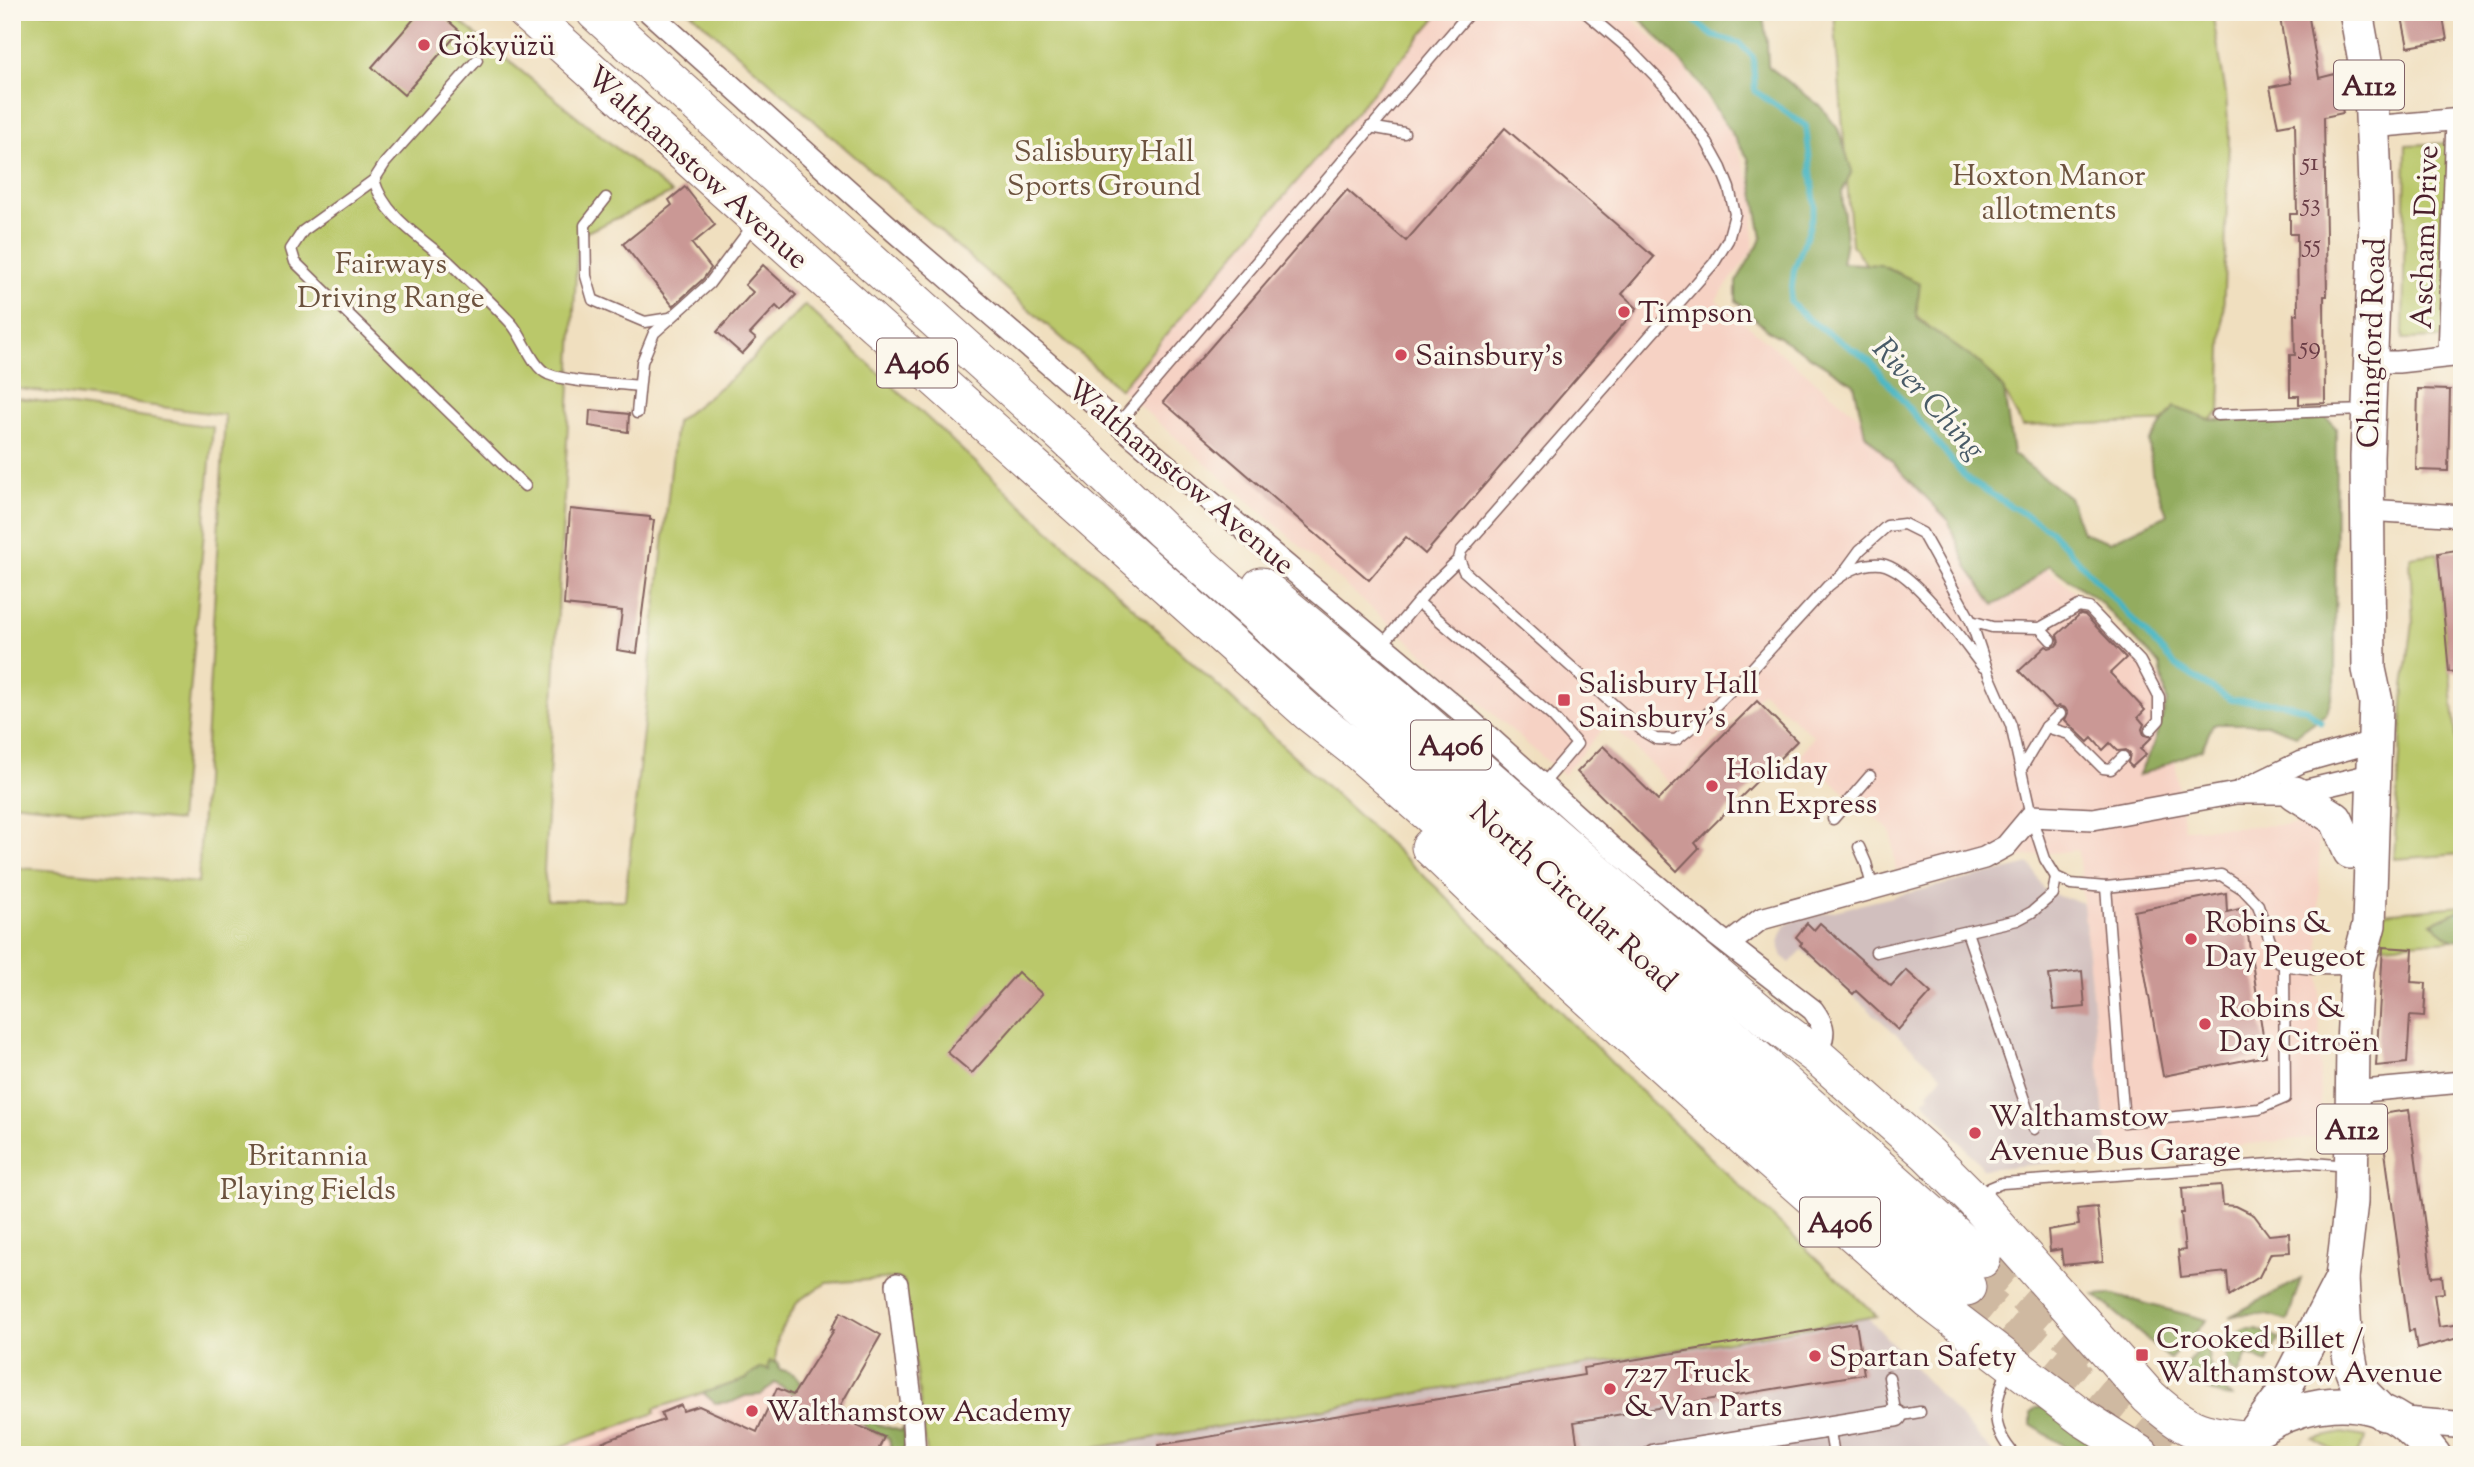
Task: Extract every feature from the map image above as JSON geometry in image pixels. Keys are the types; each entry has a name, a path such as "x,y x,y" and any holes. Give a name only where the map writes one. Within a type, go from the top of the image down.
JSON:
{"highway":[{"name":"Walthamstow Avenue","path":"526,12 1309,713"},
{"name":"Walthamstow Avenue","path":"595,12 1076,446"},
{"name":"A406","path":"1076,446 1142,487 1405,705 1720,979 1817,1056 1928,1154 1975,1200 2148,1396 2170,1416 2206,1435 2246,1442"},
{"name":"North Circular Road","path":"1076,446 1173,540 1975,1273 1309,713"},
{"name":"A406","path":"1309,713 1346,764 1556,968 1737,1132 1920,1292 2010,1364 2083,1418 2141,1455"},
{"path":"2083,1418 2122,1455"}],"main road":[{"name":"Chingford Road","path":"2356,12 2371,94 2376,219 2368,410 2370,675 2360,701 2376,883 2369,925 2357,969"},
{"name":"Chingford Road","path":"2365,760 2350,852 2349,922 2357,969 2350,1215 2342,1278 2347,1350 2359,1389 2421,1440 2434,1455"},
{"path":"2295,793 2315,803 2336,819 2350,852"},
{"name":"Chingford Road","path":"2246,1442 2280,1398 2342,1278"},
{"path":"2246,1442 2283,1416 2315,1406 2347,1404 2365,1407 2391,1417"}],"street":[{"name":"Walthamstow Avenue","path":"649,12 895,232 1118,424 1382,645 1543,784 1618,853 1813,1010 1823,1023 1824,1034 1817,1056"},
{"path":"2372,127 2459,120"},
{"name":"Ascham Drive","path":"2456,356 2459,120"},
{"path":"2371,362 2456,356"},
{"path":"2368,510 2462,516"},
{"path":"1723,940 1761,919 1984,858 2006,846 2031,816 2093,819 2236,793 2295,793 2365,760"},
{"path":"2236,793 2301,762 2365,760"},
{"path":"2352,1092 2462,1082"},
{"path":"897,1284 915,1455"},
{"path":"1654,1455 1744,1448 1829,1426 1896,1416"},
{"path":"2391,1417 2462,1425"}],"lane":[{"path":"1118,424 1470,12"},
{"path":"1382,645 1458,559 1461,551 1506,499 1714,263 1728,240 1735,214 1729,188 1721,168 1696,126 1665,86 1585,12"},
{"path":"477,60 373,180 303,231 291,249 295,262 525,486"},
{"path":"1370,127 1404,133"},
{"path":"373,180 379,198 393,215 448,262 513,325 538,367 549,374 580,380 639,386"},
{"path":"606,198 585,225 586,276 593,300 645,322 670,318"},
{"path":"637,413 642,362 654,333 709,284 757,220"},
{"path":"2217,415 2368,410"},
{"path":"1841,576 1860,550 1878,532 1897,523 1909,525 1922,533 1931,545 1971,621 1989,675 2011,726 2031,816 2045,859 2056,877 2071,884 2106,887 2221,874 2244,889 2258,905 2277,962 2319,969 2357,969"},
{"path":"1458,559 1464,571 1644,732 1656,739 1676,740 1703,718 1828,586 1861,565 1880,564 1894,569 1928,598 1989,675"},
{"path":"1419,603 1552,716 1577,744 1543,784"},
{"path":"1971,621 1992,627 2040,628 2079,606 2090,608 2140,661 2159,697 2159,720 2150,730"},
{"path":"2040,628 2051,640"},
{"path":"2021,769 2046,727 2060,714"},
{"path":"2046,727 2069,734 2103,768 2111,769 2123,757"},
{"path":"1833,819 1870,776"},
{"path":"1859,847 1872,887"},
{"path":"1876,952 2017,920 2032,912 2053,894 2056,877"},
{"path":"2106,887 2124,1122 2259,1109 2285,1098 2284,965"},
{"path":"1966,932 2034,1129"},
{"path":"1975,1200 1990,1188 2002,1183 2301,1162 2351,1167"},
{"path":"2010,1364 1997,1404 1996,1425 2003,1442 2015,1455"},
{"path":"1889,1377 1896,1416 1920,1412"},
{"path":"1829,1426 1834,1455"}],"shaded area":[{"path":"1441,12 1625,12 1685,69 1735,141 1755,196 1753,250 1716,300 2096,609 2165,681 2184,829 2309,824 2319,833 2320,1137 2108,1158 2078,850 1896,871 1891,831 1800,755 1814,736 1762,692 1671,785 1609,722 1563,775 1120,389"},
{"path":"2030,864 2044,889 2083,903 2108,1158 1984,1169 1923,1100 1930,1096 1928,1093 1942,1075 1802,950 1790,963 1783,957 1778,942 1786,925 1796,920"},
{"path":"1864,1313 1995,1455 1020,1455"},
{"name":"Walthamstow Academy","path":"774,1370 908,1443 906,1455 537,1455 654,1414 653,1409"}],"green space":[{"path":"12,12 448,12 672,193 578,236 544,871 548,900 625,900 676,422 738,373 805,305 1437,888 1634,1085 1877,1316 1051,1455 927,1455 904,1281 896,1278 827,1283 798,1301 778,1337 774,1370 654,1409 655,1413 537,1455 12,1455 12,867 198,883 225,415 12,388"},
{"name":"Salisbury Hall Sports Ground","path":"690,12 1441,12 1120,389"},
{"path":"1634,12 1762,12 1768,66 1820,106 1838,129 1852,171 1842,192 1846,241 1842,263 1880,265 1920,283 1916,318 1982,365 2004,390 2013,454 2069,497 2082,532 2110,542 2167,515 2152,473 2149,442 2174,407 2210,420 2325,416 2336,428 2335,684 2327,713 2296,735 2266,724 2213,724 2202,749 2138,776 2153,746 2167,702 2160,665 2099,601 2049,565 2019,592 1994,605 1968,568 1948,520 1865,434 1854,384 1766,329 1736,301 1736,282 1762,238 1748,158 1694,76"},
{"name":"Hoxton Manor allotments","path":"1834,12 2212,12 2226,94 2229,137 2220,412 2210,420 2022,426 2007,396 1882,285 1852,245"},
{"path":"2450,143 2446,338 2403,339 2406,145"},
{"path":"12,397 213,427 179,821 12,803"},
{"path":"2438,553 2462,795 2462,854 2394,859 2404,686 2413,624 2410,557"},
{"path":"2462,906 2462,909 2431,923 2452,940 2382,945 2382,913"},
{"path":"2462,909 2462,941 2452,940 2431,923"},
{"path":"2301,1279 2287,1321 2258,1314 2229,1317"},
{"path":"2110,1294 2207,1320 2170,1359 2095,1295"},
{"path":"2246,1329 2257,1329 2279,1338 2267,1363 2247,1354 2238,1375 2228,1362 2227,1350 2233,1338"},
{"path":"2210,1336 2209,1362 2215,1377 2232,1397 2211,1391 2183,1368"},
{"path":"770,1361 778,1363 779,1369 795,1375 800,1384 843,1407 857,1409 877,1424 901,1431 904,1427 905,1455 883,1455 891,1448 889,1439 867,1428 853,1416 793,1393 775,1383 761,1395 745,1396 732,1402 715,1403 703,1393 747,1379 762,1368 769,1370"},
{"path":"2046,1407 2111,1455 2079,1455 2031,1425 2031,1413 2036,1408"},
{"path":"2342,1433 2366,1437 2356,1455 2341,1455 2313,1439"}],"building":[{"path":"420,12 438,12 460,31 404,95 372,67"},
{"path":"2279,12 2308,12 2319,78 2335,74 2343,113 2324,117 2327,296 2324,296 2325,403 2299,404 2299,396 2290,396 2290,355 2295,355 2294,314 2298,314 2297,234 2290,234 2290,214 2297,214 2295,123 2278,126 2270,87 2291,83"},
{"path":"2401,12 2442,12 2447,40 2408,47"},
{"name":"Sainsbury's","path":"1505,128 1654,257 1622,294 1637,308 1425,554 1406,537 1369,580 1163,402 1347,190 1406,241"},
{"path":"685,187 715,225 692,244 711,268 703,279 673,306 623,244 672,205 669,200"},
{"path":"763,265 796,295 781,311 776,306 750,334 756,339 742,354 717,332 753,292 745,285"},
{"path":"2418,389 2450,390 2448,471 2416,470"},
{"path":"590,410 629,414 628,432 589,426"},
{"path":"570,509 650,517 650,520 654,520 637,653 617,650 622,611 564,605"},
{"path":"2462,549 2462,671 2449,672 2438,553"},
{"path":"2080,614 2085,615 2126,658 2110,673 2145,710 2138,717 2144,724 2144,735 2152,737 2140,749 2146,754 2132,767 2128,763 2130,754 2126,750 2118,751 2110,743 2103,750 2092,738 2088,742 2065,720 2068,713 2065,708 2055,708 2019,671 2046,646 2056,646 2059,642 2057,635"},
{"name":"Holiday Inn Express","path":"1757,701 1797,741 1695,843 1699,848 1677,871 1577,772 1603,746 1658,800"},
{"path":"2226,893 2227,912 2244,908 2266,1056 2163,1076 2134,911"},
{"path":"1807,923 1814,930 1820,923 1891,986 1906,970 1931,993 1898,1030 1856,991 1853,994 1800,945 1802,943 1796,937"},
{"path":"2383,947 2413,949 2411,982 2426,983 2424,1017 2410,1016 2407,1063 2376,1066"},
{"path":"2082,971 2085,1007 2054,1010 2049,975"},
{"path":"1018,972 1042,994 972,1073 947,1052"},
{"path":"2409,1110 2432,1277 2442,1276 2444,1293 2434,1294 2439,1327 2462,1324 2462,1337 2417,1349 2414,1330 2409,1331 2380,1114"},
{"path":"2221,1185 2223,1205 2236,1206 2254,1215 2269,1235 2289,1233 2290,1252 2271,1253 2259,1277 2229,1296 2227,1272 2181,1277 2178,1251 2185,1250 2181,1213 2184,1213 2182,1188"},
{"path":"2097,1207 2103,1261 2063,1265 2061,1249 2050,1251 2048,1230 2079,1225 2077,1209"},
{"name":"Walthamstow Academy","path":"841,1312 881,1335 835,1415 884,1437 876,1455 573,1455 664,1420 661,1413 681,1405 683,1411 699,1406 757,1432 777,1388 793,1395 834,1330 831,1329"},
{"path":"1856,1323 1864,1374 1574,1422 1579,1455 1159,1455 1159,1445 1584,1375 1583,1368"}],"waterway":[{"name":"River Ching","path":"1684,12 1713,36 1739,43 1753,57 1755,91 1806,126 1815,206 1794,270 1790,302 1808,319 1870,361 1967,479 2050,530 2176,666 2231,700 2283,703 2306,709 2321,722"}],"tunnel":[{"path":"1982,1259 2105,1366"},
{"path":"1967,1287 2168,1455"}],"place":[{"name":"Gökyüzü","path":"424,45"},
{"name":"Timpson","path":"1624,312"},
{"name":"Sainsbury's","path":"1401,355"},
{"name":"Salisbury Hall Sainsbury's","path":"1564,700"},
{"name":"Holiday Inn Express","path":"1712,786"},
{"name":"Robins & Day Peugeot","path":"2191,939"},
{"name":"Robins & Day Citroën","path":"2205,1024"},
{"name":"Walthamstow Avenue Bus Garage","path":"1975,1133"},
{"name":"Crooked Billet / Walthamstow Avenue","path":"2142,1355"},
{"name":"Spartan Safety","path":"1815,1356"},
{"name":"727 Truck & Van Parts","path":"1610,1389"},
{"name":"Walthamstow Academy","path":"752,1411"}],"park label":[{"name":"Fairways Driving Range","path":"391,280"},
{"name":"Britannia Playing Fields","path":"308,1172"}]}
